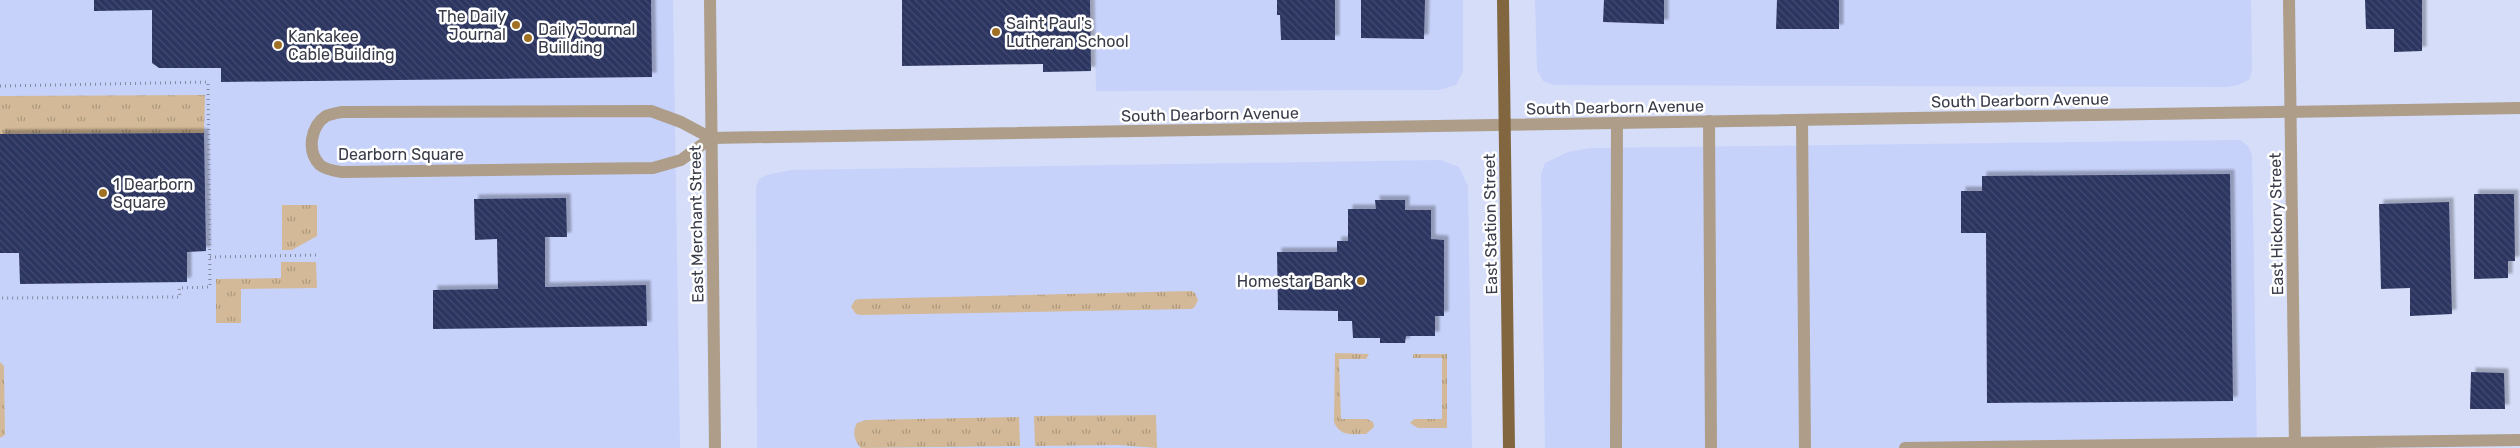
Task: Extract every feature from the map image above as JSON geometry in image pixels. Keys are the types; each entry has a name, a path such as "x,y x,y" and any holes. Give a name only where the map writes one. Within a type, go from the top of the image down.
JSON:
{"main road":[{"name":"East Station Street","path":"1503,0 1509,448"}],"street":[{"name":"East Merchant Street","path":"710,0 715,448"},
{"name":"East Hickory Street","path":"2289,0 2295,446"},
{"name":"South Dearborn Avenue","path":"711,138 2520,108"},
{"name":"Dearborn Square","path":"651,110 681,122 711,138 682,160 653,168 342,172 330,170 320,165 312,147 313,134 317,124 327,116 342,112 651,110"},
{"path":"1802,120 1805,448"},
{"path":"1709,121 1711,448"},
{"path":"1616,448 1617,123"},
{"path":"1905,448 2295,446 2520,440"}],"path":[{"path":"0,86 208,82 210,257 210,287 180,288 180,297 0,298"},
{"path":"210,257 317,255"}],"shaded area":[{"path":"0,0 673,0 680,448 0,448"},
{"path":"1094,0 1463,0 1463,72 1456,85 1439,90 1096,91"},
{"path":"1535,0 2251,0 2252,71 2249,80 2227,87 1553,85 1543,81 1537,70"},
{"path":"2240,140 2248,146 2252,155 2257,448 1545,448 1541,174 1545,163 1568,152 1590,148"},
{"path":"1441,160 1459,167 1468,186 1472,448 757,448 756,187 759,179 767,175 791,170"}],"green space":[{"path":"205,95 204,133 0,134 0,96"},
{"path":"282,205 317,205 317,236 292,250 282,250"},
{"path":"281,262 316,262 317,288 241,289 241,323 216,323 216,279 281,278"},
{"path":"1191,291 1195,293 1198,300 1194,308 1190,309 861,315 856,314 851,307 855,300 859,299"},
{"path":"1335,353 1369,354 1366,359 1339,359 1341,419 1367,419 1373,422 1374,427 1366,434 1347,434 1340,430 1334,422"},
{"path":"1413,354 1447,354 1447,428 1418,428 1410,423 1414,419 1442,419 1442,358 1413,358"},
{"path":"0,362 4,366 5,435 0,438"},
{"path":"1156,415 1157,448 1118,445 1035,446 1034,416"},
{"path":"1019,417 1020,446 861,448 855,436 857,423 866,420"}],"building":[{"path":"94,0 651,0 652,77 221,82 221,68 159,68 152,63 152,10 94,11"},
{"name":"Saint Paul's Lutheran School","path":"902,0 1090,0 1091,71 1043,72 1043,64 902,66"},
{"path":"1277,0 1335,0 1335,40 1281,40"},
{"path":"1361,0 1425,0 1424,39 1361,38"},
{"path":"1604,0 1664,0 1664,24 1603,22"},
{"path":"1777,0 1839,0 1839,29 1776,29"},
{"path":"2365,0 2422,0 2422,51 2394,52 2394,29 2366,29"},
{"name":"1 Dearborn Square","path":"204,133 206,251 187,252 187,282 20,284 19,253 0,253 0,134"},
{"path":"2230,174 2233,401 1987,403 1986,233 1961,233 1961,191 1982,191 1982,176"},
{"path":"2474,194 2514,194 2515,261 2508,261 2508,278 2474,279"},
{"path":"566,198 567,237 545,237 545,287 646,285 647,326 433,329 433,290 498,289 497,239 475,240 474,199"},
{"name":"Homestar Bank","path":"1375,200 1405,200 1405,210 1431,210 1431,239 1444,240 1444,316 1435,316 1435,336 1406,336 1405,343 1380,343 1380,338 1353,338 1352,321 1338,321 1338,311 1278,310 1277,252 1337,252 1337,241 1348,241 1348,209 1376,209"},
{"path":"2449,202 2452,314 2410,316 2410,288 2381,289 2379,204"},
{"path":"2471,372 2504,373 2505,409 2470,409"}],"place":[{"name":"The Daily Journal","path":"516,25"},
{"name":"Saint Paul's Lutheran School","path":"996,32"},
{"name":"Daily Journal Buillding","path":"528,38"},
{"name":"Kankakee Cable Building","path":"278,45"},
{"name":"1 Dearborn Square","path":"103,193"},
{"name":"Homestar Bank","path":"1361,281"}]}
